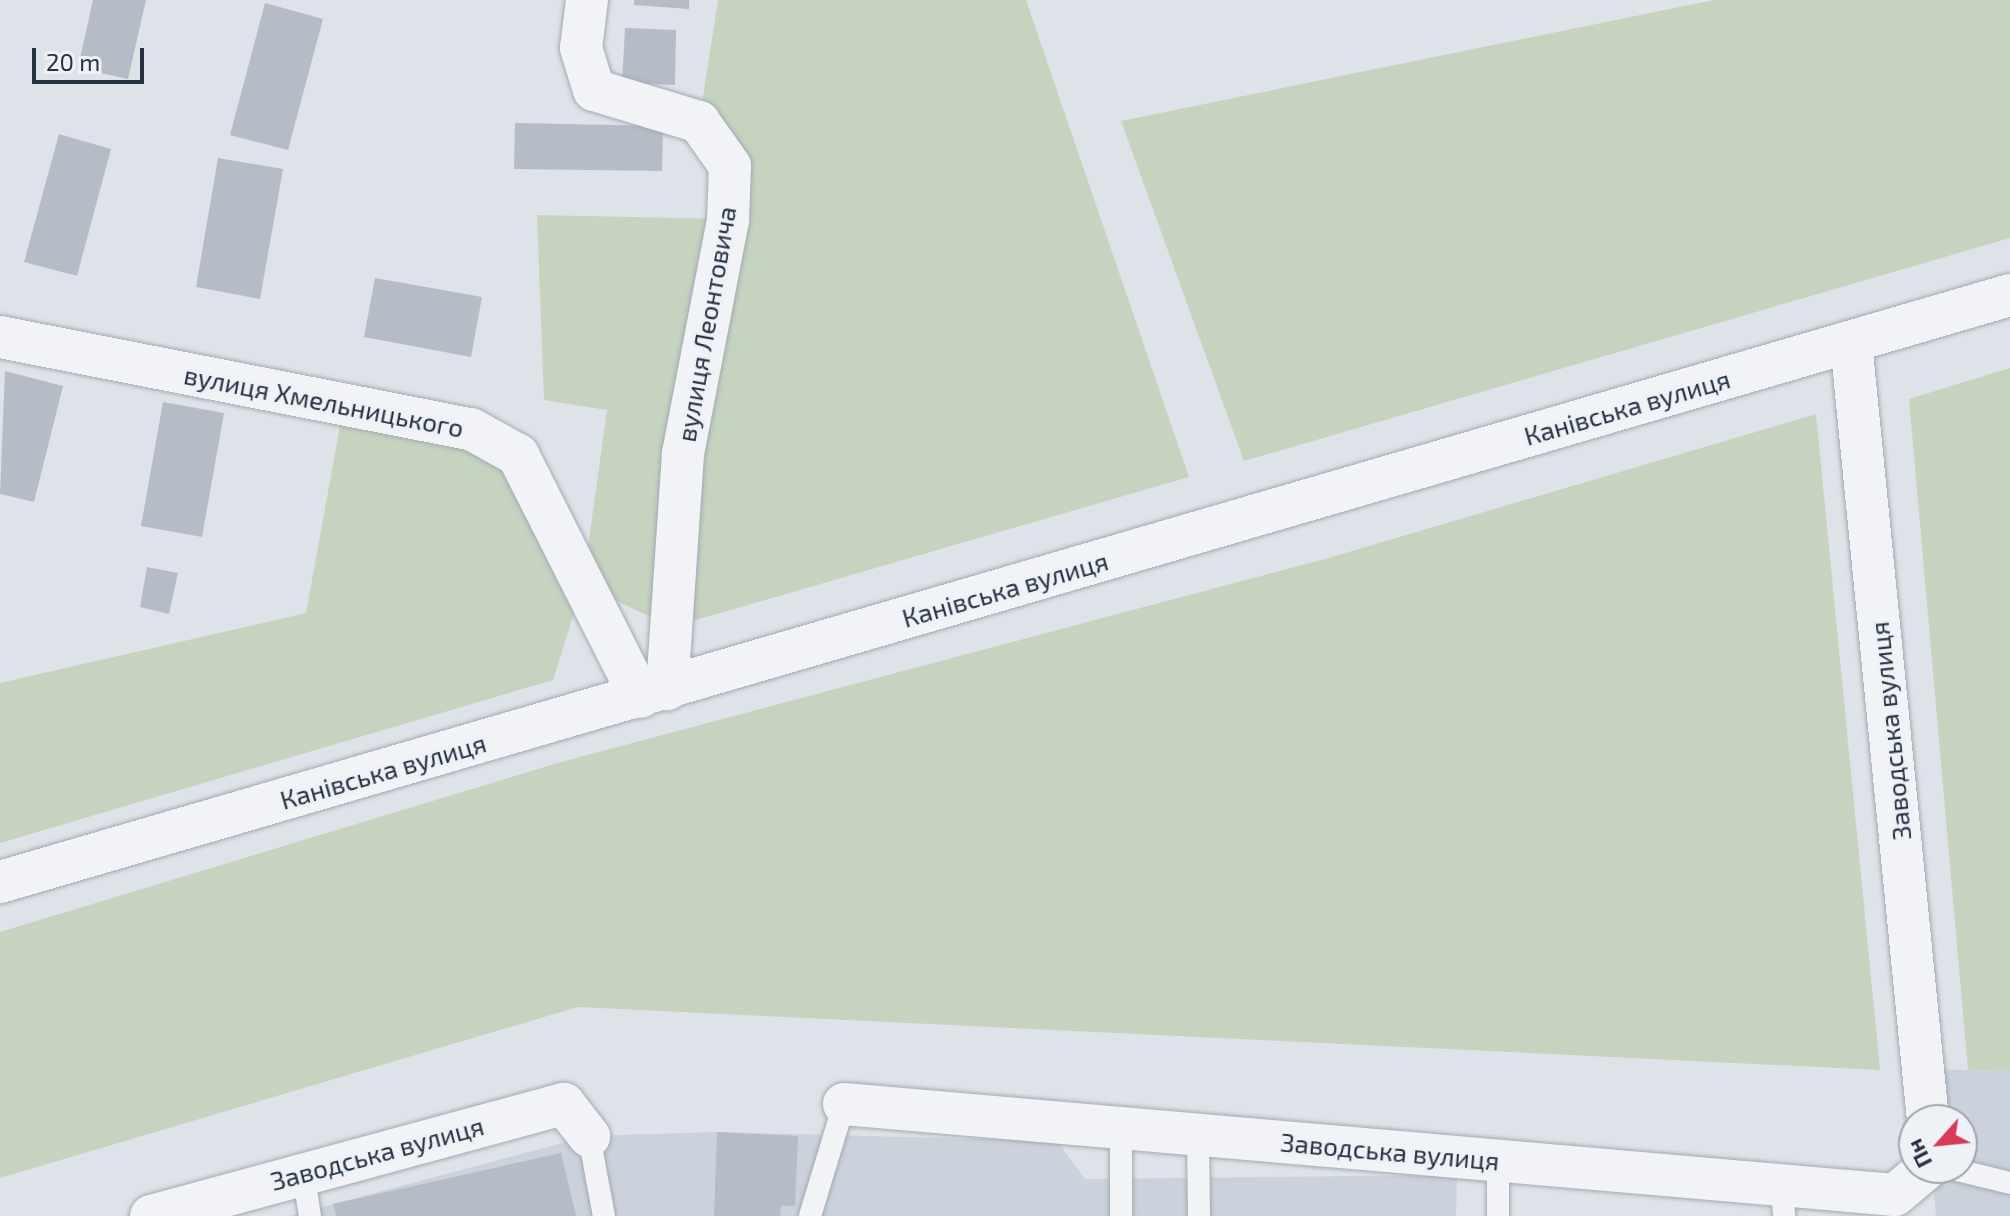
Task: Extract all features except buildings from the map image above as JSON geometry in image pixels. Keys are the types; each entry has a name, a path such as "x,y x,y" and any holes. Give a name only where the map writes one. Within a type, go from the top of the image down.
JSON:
{"street":[{"name":"вулиця Леонтовича","path":"587,0 581,48 594,90 699,122 730,166 728,220 683,454 653,693"},
{"name":"Канівська вулиця","path":"0,882 2010,295"},
{"name":"вулиця Хмельницького","path":"0,337 471,429 518,455 653,693"},
{"name":"Заводська вулиця","path":"1851,342 1926,1104"},
{"name":"Заводська вулиця","path":"151,1216 303,1172 564,1104 589,1136"},
{"name":"Заводська вулиця","path":"844,1104 1498,1160 1782,1201 1895,1195 1908,1184"}],"lane":[{"path":"810,1216 844,1104"},
{"path":"1121,1128 1121,1216"},
{"path":"1198,1134 1199,1216"},
{"path":"589,1136 604,1216"},
{"path":"1498,1160 1498,1216"},
{"path":"303,1172 310,1216"},
{"path":"1978,1175 2010,1183"}],"shaded area":[{"path":"1924,1069 2010,1071 2010,1216 1936,1216 1933,1184 1978,1184 1978,1104 1927,1104"},
{"path":"717,1132 1057,1141 1085,1179 1457,1175 1456,1216 288,1216 589,1136"}],"green space":[{"path":"718,0 1026,0 1189,477 672,627 583,585 553,680 0,843 0,683 306,613 344,404 518,455 583,583 607,410 544,400 537,215 728,219 699,122"},
{"path":"1714,0 2010,0 2010,238 1244,461 1121,121"},
{"path":"2010,368 2010,1071 1968,1070 1909,399"},
{"path":"1816,414 1880,1070 578,1007 0,1178 0,932 561,762 1325,559"}]}
